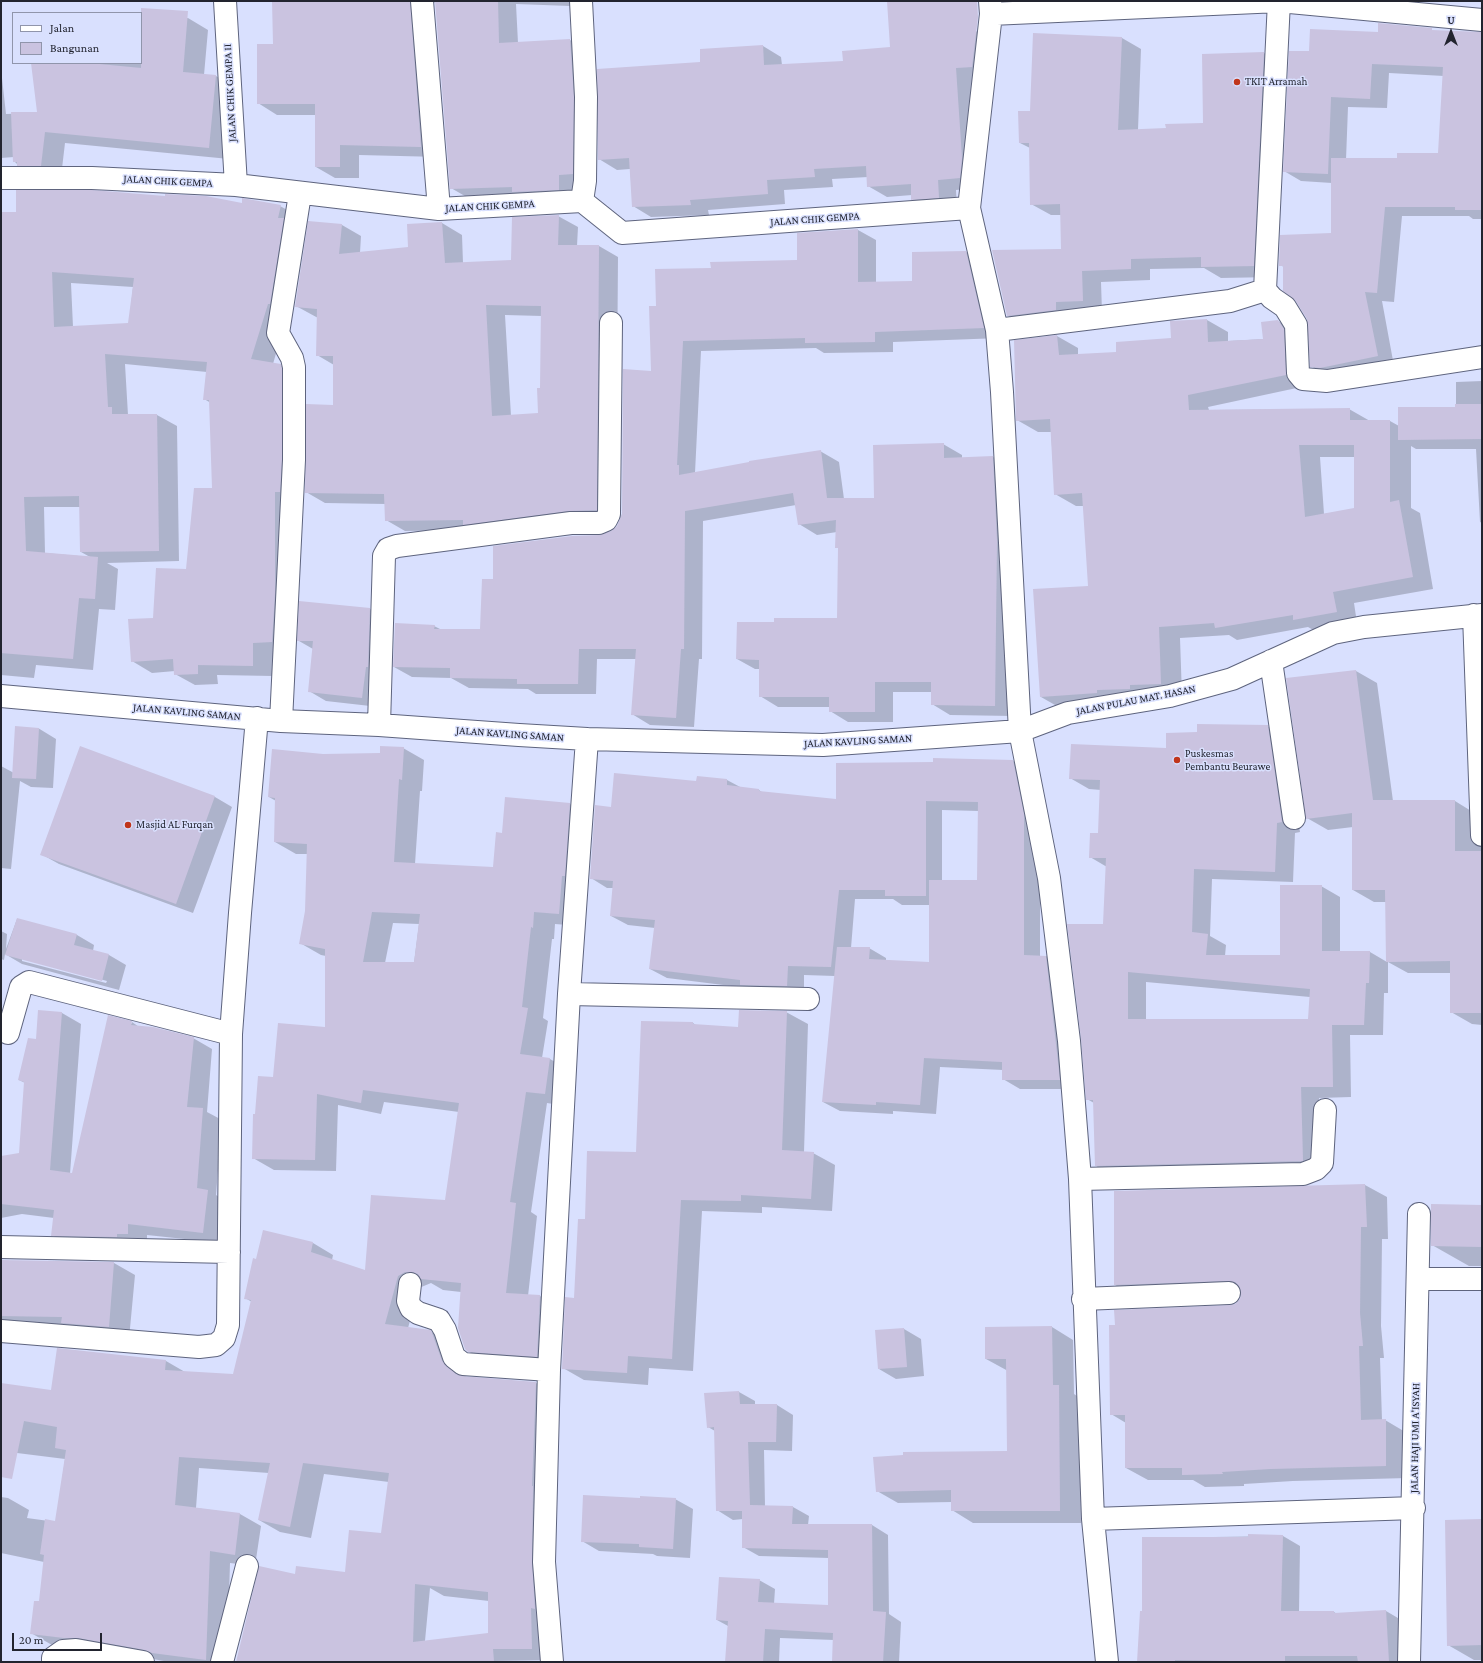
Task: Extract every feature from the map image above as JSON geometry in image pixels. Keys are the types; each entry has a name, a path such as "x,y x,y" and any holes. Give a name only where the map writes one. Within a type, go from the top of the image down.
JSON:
{"street":[{"name":"JALAN CHIK GEMPA II","path":"225,1 236,185"},
{"path":"422,1 439,209"},
{"path":"581,1 586,97 585,181 582,201"},
{"path":"1279,1 1265,290 1272,298 1285,307 1296,325 1298,373 1303,379 1327,381 1482,357"},
{"path":"1107,1662 1093,1519 1083,1299 1080,1179 1069,1042 1049,878 1020,731 1002,392 997,330 969,208 990,8 1279,1 1482,20"},
{"name":"JALAN CHIK GEMPA","path":"1,178 92,178 236,185 300,194 439,209 582,201 622,233 969,208"},
{"path":"281,721 294,460 294,368 292,358 278,333 300,194"},
{"path":"997,330 1230,301 1265,290"},
{"path":"380,725 384,556 388,549 397,546 571,524 599,523 606,520 609,514 611,323"},
{"path":"1478,615 1482,835"},
{"name":"JALAN PULAU MAT. HASAN","path":"1020,731 1068,713 1170,696 1232,680 1333,633 1364,627 1478,615"},
{"path":"1271,661 1294,818"},
{"name":"JALAN KAVLING SAMAN","path":"1,696 281,721 380,725 587,739 823,745 1020,731"},
{"path":"1,1331 199,1347 216,1345 224,1338 228,1325 231,1034 257,718"},
{"path":"552,1662 544,1562 549,1370 568,994 587,739"},
{"path":"8,1033 21,987 29,982 231,1034"},
{"path":"568,994 808,999"},
{"path":"1080,1179 1303,1174 1316,1169 1322,1163 1325,1110"},
{"name":"JALAN HAJI UMI A'ISYAH","path":"1409,1662 1414,1508 1420,1214"},
{"path":"1,1247 229,1252"},
{"path":"1418,1279 1482,1279"},
{"path":"410,1284 408,1302 411,1308 418,1313 439,1320 446,1330 454,1357 463,1364 549,1370"},
{"path":"1083,1299 1229,1293"},
{"path":"1093,1519 1414,1508"},
{"path":"222,1662 248,1566"},
{"path":"54,1662 54,1658 63,1651 76,1650 143,1662"}],"building":[{"path":"272,1 410,1 421,147 340,145 340,167 315,167 315,104 257,104 257,44 273,44"},
{"path":"435,1 498,1 499,43 570,39 574,97 573,174 559,175 559,190 512,192 512,187 450,189"},
{"path":"887,1 977,1 978,17 972,67 956,68 962,158 960,178 938,180 939,198 911,200 911,184 867,187 866,166 814,169 815,177 767,180 768,194 690,200 691,205 632,207 629,158 598,160 597,69 700,62 700,49 763,45 764,65 843,61 842,51 890,47"},
{"path":"141,8 188,11 183,72 216,75 209,148 45,132 41,166 17,166 17,162 13,162 11,112 37,112 31,64 99,64 141,68"},
{"path":"1378,23 1432,28 1432,30 1482,32 1482,210 1455,210 1455,207 1385,207 1377,293 1365,292 1378,356 1320,368 1310,367 1307,319 1295,300 1283,291 1283,266 1279,266 1280,235 1331,233 1331,158 1397,158 1397,153 1438,153 1443,67 1372,64 1370,99 1331,97 1328,174 1283,172 1289,51 1309,51 1310,29 1378,32"},
{"path":"1033,33 1122,37 1118,130 1166,128 1165,124 1203,123 1202,54 1264,52 1254,266 1201,267 1201,257 1131,259 1131,269 1082,271 1083,301 1056,302 1056,310 1007,316 992,250 1061,249 1060,204 1030,205 1029,143 1019,143 1018,111 1030,111"},
{"path":"16,190 92,190 165,196 165,194 206,196 242,203 242,198 281,205 278,218 284,218 270,304 268,304 251,359 281,364 282,368 282,460 280,492 275,492 275,593 272,642 253,643 253,666 198,665 198,674 174,675 173,659 131,662 128,619 153,618 156,568 186,569 194,488 212,488 209,400 203,400 207,362 105,354 108,407 112,407 112,414 157,414 159,551 80,552 79,496 24,497 26,551 98,557 95,599 79,598 73,659 1,653 1,212 16,212","holes":["52,272 134,278 128,323 54,327"]},
{"path":"559,215 558,245 599,245 597,510 569,511 463,525 463,520 385,521 384,494 305,493 306,404 333,405 333,356 316,356 317,309 295,307 308,221 342,224 339,254 408,247 407,224 442,222 445,263 511,260 512,217","holes":["486,305 541,306 540,388 537,388 538,413 492,416"]},
{"path":"858,229 858,282 912,281 912,252 966,251 984,328 875,332 875,342 805,343 805,338 683,341 677,465 679,465 679,475 749,461 821,450 827,498 874,498 873,445 944,443 944,458 993,456 997,541 995,706 931,705 931,682 875,682 875,712 829,712 829,697 759,697 759,660 736,659 737,622 774,622 774,618 837,618 838,548 835,548 836,520 798,525 793,493 685,511 684,649 681,649 676,718 631,715 636,649 579,649 578,684 517,684 517,679 450,678 450,668 393,667 395,623 435,625 434,629 480,629 482,579 493,579 493,546 572,536 599,535 611,531 617,526 622,514 623,369 651,371 649,306 656,306 655,269 711,268 710,262 797,260 797,233"},
{"path":"1207,319 1208,342 1263,339 1261,322 1278,320 1284,329 1286,375 1188,395 1189,410 1350,408 1350,420 1390,420 1390,502 1399,500 1413,577 1333,592 1337,612 1293,620 1293,615 1215,628 1214,623 1159,627 1161,684 1130,685 1130,689 1097,690 1097,693 1040,697 1033,589 1088,586 1082,493 1054,495 1050,419 1016,421 1014,340 1057,335 1059,355 1116,352 1116,342 1171,338 1170,321","holes":["1299,445 1354,445 1354,508 1305,517"]},
{"path":"1455,404 1482,404 1482,439 1398,440 1398,407 1455,407"},
{"path":"299,601 370,608 368,667 366,667 362,698 308,692 313,641 297,641"},
{"path":"1356,670 1373,800 1455,800 1455,851 1482,851 1482,1013 1450,1013 1450,961 1386,962 1385,890 1352,890 1352,813 1306,819 1286,678"},
{"path":"1197,724 1268,725 1282,822 1277,823 1275,872 1194,869 1192,932 1208,934 1206,955 1280,955 1280,885 1322,885 1322,951 1370,951 1369,983 1366,983 1364,1025 1332,1025 1333,1087 1301,1087 1303,1161 1095,1166 1093,1100 1086,1100 1081,1039 1067,924 1103,924 1106,858 1089,858 1090,833 1098,833 1100,780 1069,779 1071,744 1166,748 1166,733 1197,732","holes":["1128,972 1310,989 1308,1019 1128,1019"]},
{"path":"15,726 39,728 36,779 12,778"},
{"name":"Masjid AL Furqan","path":"80,746 215,796 176,904 40,855"},
{"path":"380,746 404,747 402,780 399,779 394,862 493,867 496,832 502,833 505,797 570,803 565,876 562,876 559,914 534,912 533,928 531,927 522,1007 528,1008 520,1054 550,1058 545,1094 526,1092 510,1202 516,1203 506,1293 540,1295 537,1357 468,1352 465,1349 458,1328 461,1283 421,1279 418,1274 412,1272 405,1272 398,1276 385,1324 431,1330 442,1361 456,1374 462,1376 536,1382 532,1486 532,1562 535,1609 531,1608 532,1649 493,1649 494,1662 236,1662 259,1566 295,1574 296,1566 345,1572 349,1530 381,1533 389,1473 303,1463 290,1527 258,1520 270,1463 179,1457 175,1505 240,1513 235,1555 210,1551 206,1660 152,1653 145,1650 78,1638 30,1634 34,1601 39,1601 44,1555 40,1554 45,1519 55,1521 66,1450 55,1448 57,1427 24,1421 12,1479 1,1477 1,1383 51,1390 57,1348 166,1360 165,1370 233,1374 251,1300 244,1299 253,1258 256,1259 263,1230 313,1242 311,1252 365,1270 371,1195 445,1200 459,1103 363,1090 361,1103 317,1094 315,1160 252,1159 253,1114 255,1114 258,1076 273,1077 278,1023 325,1027 325,949 299,944 305,911 307,844 274,842 275,798 268,797 272,749 323,754 380,753","holes":["372,912 420,914 414,962 363,962","415,1584 488,1592 488,1633 413,1642"]},
{"path":"933,758 1013,760 1024,814 1024,955 1046,956 1060,1080 1002,1080 1002,1062 924,1058 920,1105 876,1102 876,1105 822,1102 837,947 870,947 869,959 929,962 929,880 977,880 978,802 926,801 926,896 885,896 885,890 839,890 831,967 788,966 787,986 740,985 740,980 649,969 655,920 610,916 613,881 590,879 595,805 611,807 614,773 696,781 697,776 727,779 727,785 759,789 759,791 836,799 836,763 933,762"},
{"path":"17,918 77,934 74,945 109,954 102,981 5,955"},
{"path":"38,1010 62,1012 50,1170 72,1173 108,1015 132,1021 131,1025 153,1027 194,1037 187,1107 203,1108 197,1188 208,1190 203,1233 128,1224 128,1234 117,1234 117,1237 51,1236 54,1210 1,1204 1,1156 19,1153 24,1082 18,1080 28,1038 36,1039"},
{"path":"739,1010 787,1011 782,1150 814,1152 811,1199 741,1195 741,1201 681,1200 672,1359 628,1356 627,1373 562,1369 565,1297 574,1298 578,1219 585,1219 587,1151 636,1152 641,1021 693,1022 693,1024 738,1027"},
{"path":"1365,1184 1367,1227 1361,1227 1360,1313 1363,1346 1359,1346 1361,1420 1386,1419 1386,1466 1270,1469 1222,1472 1223,1474 1182,1475 1182,1468 1125,1468 1125,1415 1110,1415 1109,1325 1115,1325 1114,1310 1230,1305 1235,1304 1240,1299 1241,1292 1239,1286 1235,1282 1228,1281 1114,1285 1114,1191"},
{"path":"1431,1204 1482,1205 1482,1247 1431,1246"},
{"path":"1,1260 114,1262 109,1327 61,1323 62,1317 1,1316"},
{"path":"1052,1326 1053,1385 1059,1385 1060,1511 951,1511 951,1490 876,1492 873,1457 903,1455 903,1452 1007,1451 1006,1359 985,1359 985,1327"},
{"path":"904,1328 907,1367 878,1369 875,1330"},
{"path":"739,1391 740,1404 777,1404 776,1442 748,1442 750,1505 793,1506 792,1524 872,1524 873,1611 886,1612 883,1662 832,1662 833,1633 765,1629 763,1662 725,1662 728,1621 716,1620 719,1577 760,1579 758,1602 828,1605 828,1550 742,1548 742,1511 716,1511 714,1427 707,1428 704,1393"},
{"path":"583,1495 676,1498 673,1549 639,1547 639,1544 581,1542"},
{"path":"1482,1519 1482,1645 1447,1646 1445,1520"},
{"path":"1248,1534 1283,1535 1281,1611 1334,1611 1334,1613 1386,1610 1389,1662 1358,1662 1357,1656 1285,1656 1285,1662 1175,1660 1175,1662 1137,1662 1140,1611 1142,1611 1142,1537 1248,1537"}],"place":[{"name":"TKIT Arramah","path":"1237,82"},
{"name":"Puskesmas Pembantu Beurawe","path":"1177,760"},
{"name":"Masjid AL Furqan","path":"128,825"}]}
